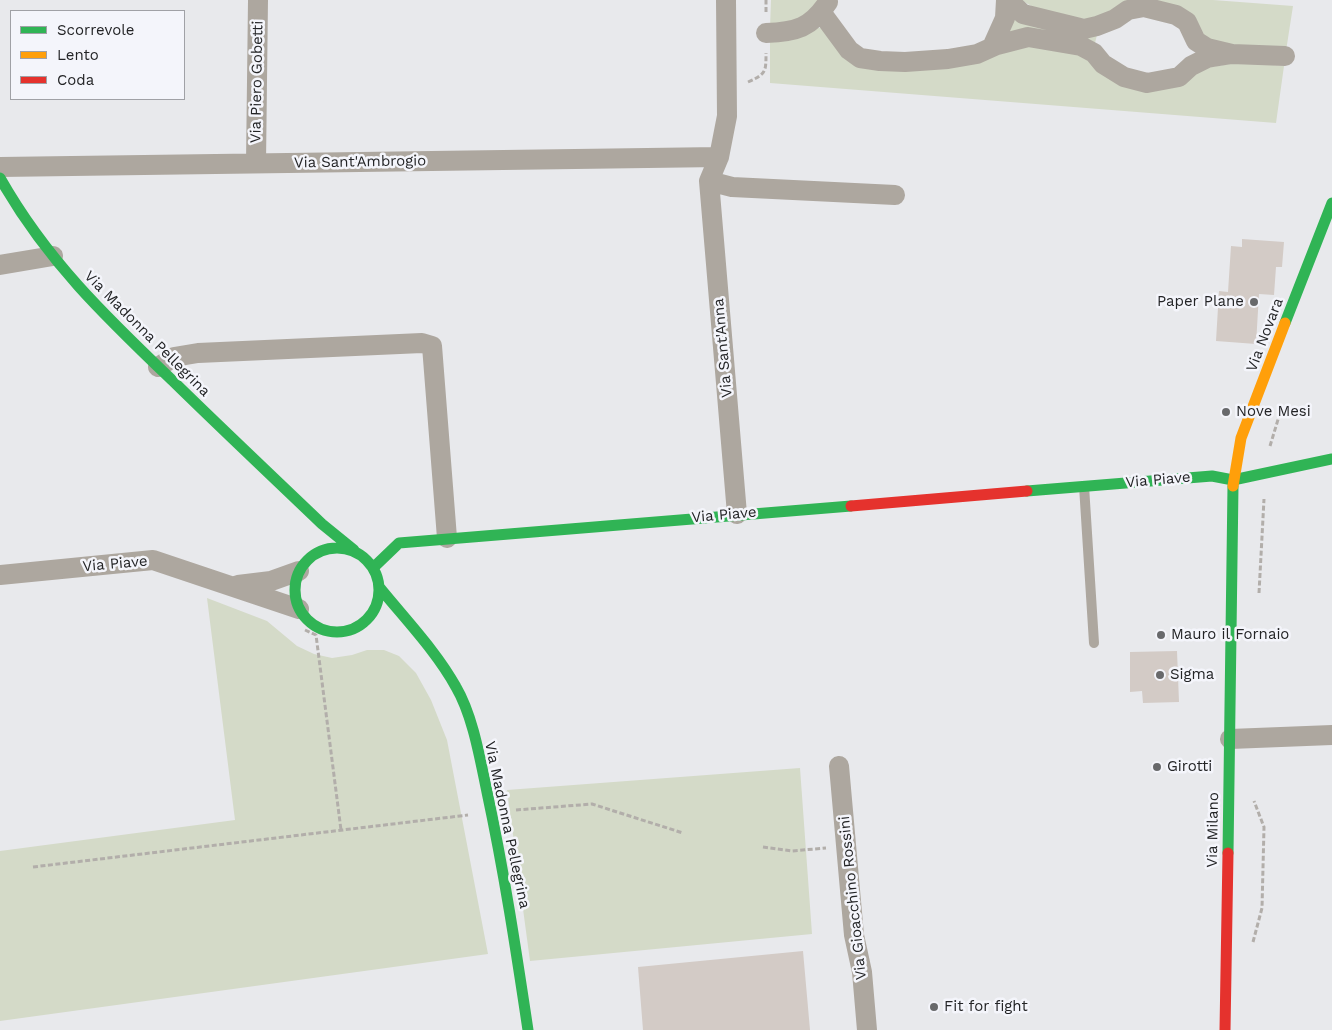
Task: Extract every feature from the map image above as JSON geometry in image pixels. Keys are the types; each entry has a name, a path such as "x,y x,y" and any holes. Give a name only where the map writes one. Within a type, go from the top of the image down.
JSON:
{"street":[{"name":"Via Piero Gobetti","path":"256,163 258,0"},
{"name":"Via Sant'Anna","path":"726,0 727,116 720,157 709,181 738,514"},
{"path":"992,47 1005,18 1007,0"},
{"path":"1007,0 1023,14 1084,29 1097,26 1128,10 1144,7 1176,14 1187,22 1196,41 1207,48 1232,54"},
{"path":"766,33 796,30 815,20 824,6 849,50 860,58 897,62 948,59 977,54 992,47 1028,37 1081,46 1094,52 1102,64 1124,77 1147,83 1180,77 1191,66 1207,58 1232,54 1285,56"},
{"name":"Via Sant'Ambrogio","path":"0,167 720,157"},
{"name":"Via Madonna Pellegrina","path":"0,178 14,204 53,256 103,315 292,496 354,550"},
{"path":"709,181 732,188 895,195"},
{"name":"Via Novara","path":"1233,480 1241,438 1332,203"},
{"path":"0,265 53,256"},
{"path":"158,367 174,357 198,353 422,343 432,346 447,538"},
{"path":"1233,480 1332,459"},
{"name":"Via Piave","path":"374,567 399,543 447,538 1212,476 1233,480"},
{"name":"Via Milano","path":"1225,1030 1233,480"},
{"name":"Via Madonna Pellegrina","path":"292,496 304,523"},
{"path":"302,566 310,556 323,549 340,547 354,550 364,556 374,567 380,588 376,608 369,624 342,632 331,632 299,618 295,586 302,566 306,544"},
{"name":"Via Piave","path":"0,575 153,560 226,585 299,618"},
{"name":"Via Piave","path":"226,585 271,581 302,566"},
{"name":"Via Madonna Pellegrina","path":"380,588 442,665 457,688 469,718 502,860 528,1030"},
{"path":"401,634 420,640"},
{"path":"1230,739 1332,735"},
{"name":"Via Gioacchino Rossini","path":"839,766 854,935 862,972 867,1030"}],"lane":[{"path":"1084,486 1094,643"}],"path":[{"path":"744,88 746,83 762,75 766,68 766,0"},
{"path":"1258,598 1268,456 1281,408"},
{"path":"299,618 316,635 341,830"},
{"path":"1252,949 1262,908 1264,828 1254,799"},
{"path":"33,867 492,812 592,804 683,833"},
{"path":"763,847 806,851 846,846"}],"green space":[{"path":"771,0 821,0 809,15 770,28"},
{"path":"1021,0 1213,0 1293,6 1286,51 1211,42 1181,12 1105,15 1091,20 1040,11"},
{"path":"1010,11 1097,35 1095,43 1005,33"},
{"path":"814,28 822,28 852,61 1017,44 1077,52 1114,80 1242,62 1284,66 1276,123 770,83 770,41"},
{"path":"207,598 267,621 297,646 314,654 332,658 352,655 367,650 384,650 399,656 416,673 431,700 447,740 488,954 0,1021 0,851 235,820"},
{"path":"800,768 812,934 530,961 507,790"}],"building":[{"path":"1242,239 1284,242 1282,267 1276,267 1274,295 1259,294 1256,344 1216,341 1219,291 1228,292 1231,246 1242,247"},
{"path":"1177,651 1179,702 1143,703 1142,691 1130,692 1130,652"},
{"path":"803,951 810,1030 643,1030 638,967"}],"traffic: fast":[{"path":"0,178 37,236 101,311 322,524 354,550"},
{"path":"1285,323 1332,203"},
{"path":"1027,491 1212,476 1233,480 1332,459"},
{"path":"1228,853 1233,486"},
{"path":"374,567 399,543 851,506"},
{"path":"337,548 353,551 367,560 376,574 379,590 376,606 367,620 353,629 337,632 321,629 307,620 298,606 295,590 298,574 307,560 321,551 337,548"},
{"path":"380,588 439,661 456,687 467,711 479,752 499,851 528,1030"}],"traffic: slow":[{"path":"1233,486 1241,438 1285,323"}],"traffic: jam":[{"path":"851,506 1027,491"},
{"path":"1225,1030 1228,853"}],"place":[{"name":"Paper Plane","path":"1254,302"},
{"name":"Nove Mesi","path":"1226,412"},
{"name":"Mauro il Fornaio","path":"1161,635"},
{"name":"Sigma","path":"1160,675"},
{"name":"Girotti","path":"1157,767"},
{"name":"Fit for fight","path":"934,1007"}]}
